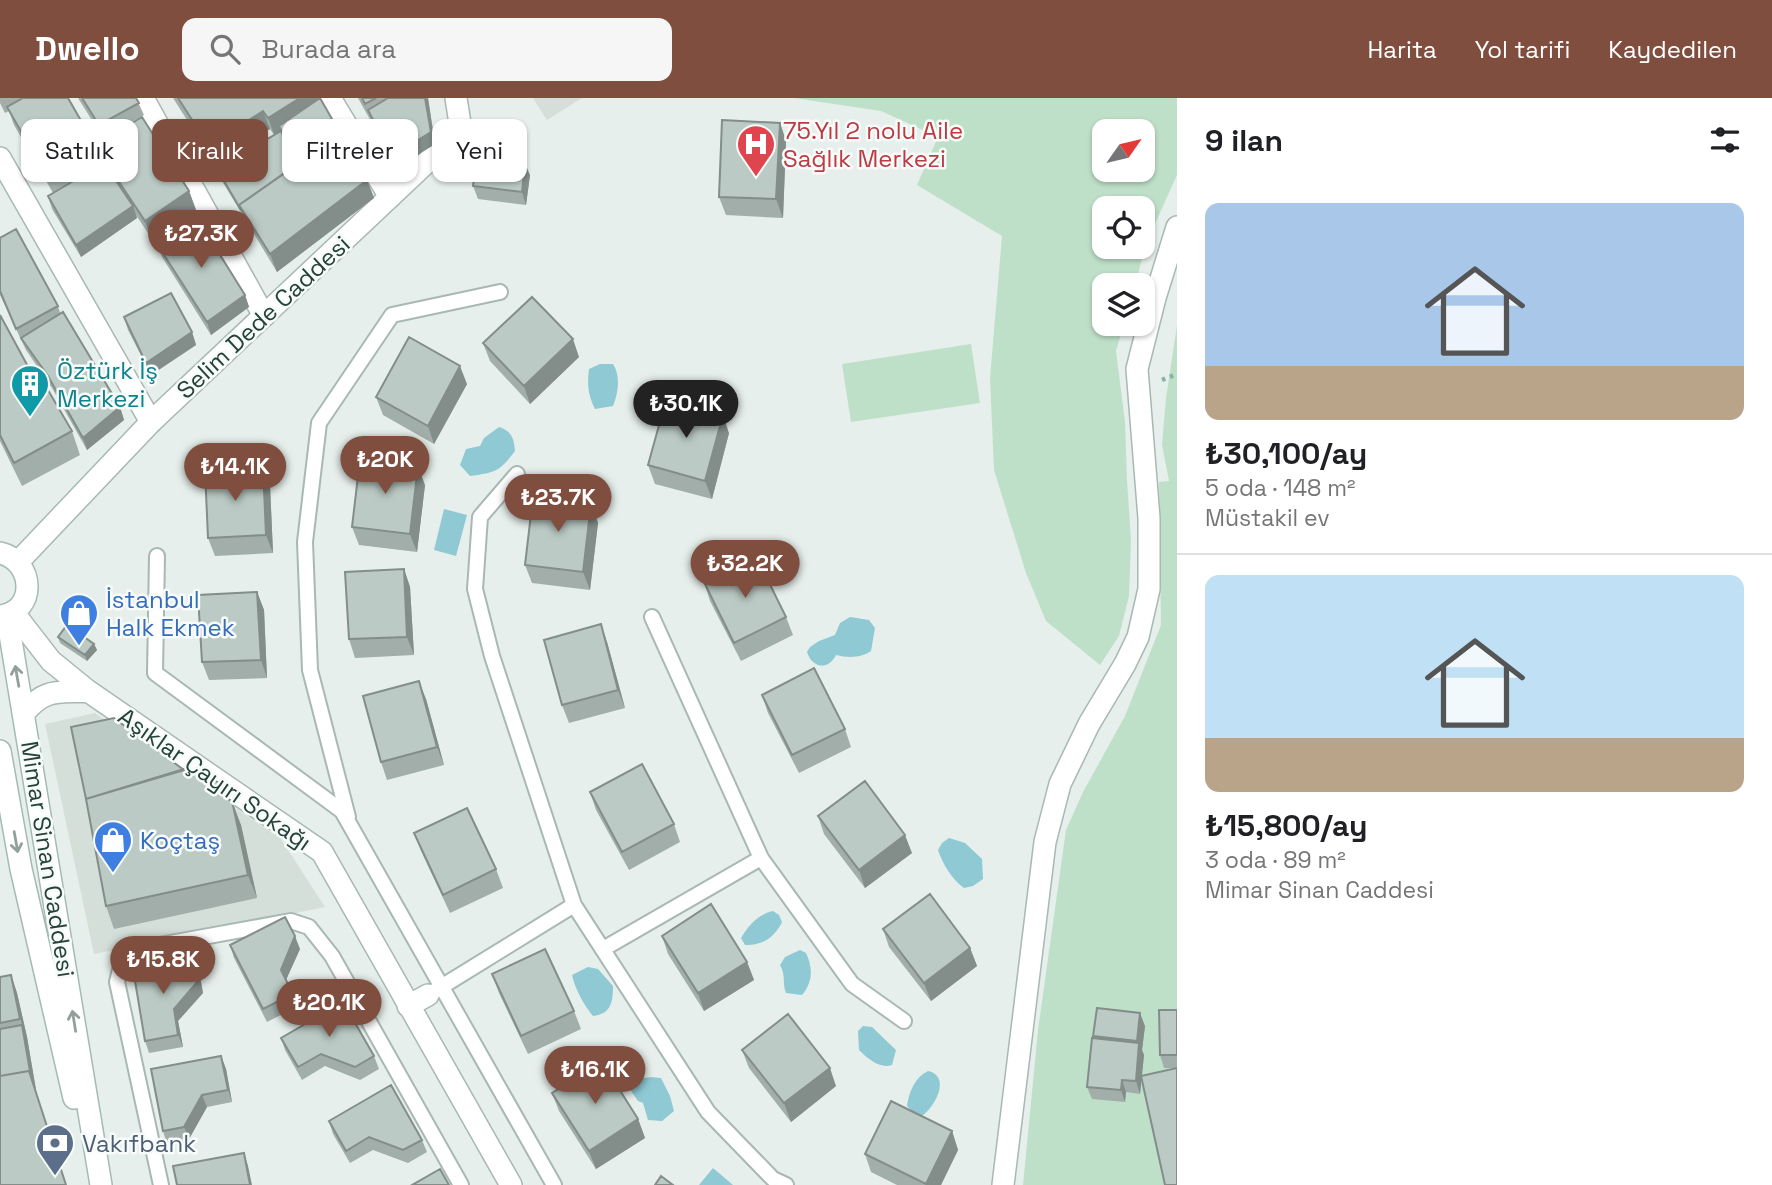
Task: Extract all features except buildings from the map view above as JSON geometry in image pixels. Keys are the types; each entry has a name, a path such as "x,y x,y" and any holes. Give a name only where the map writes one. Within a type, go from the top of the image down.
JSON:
{"street":[{"path":"143,98 264,316"},
{"path":"330,98 390,197"},
{"name":"Selim Dede Caddesi","path":"7,551 151,422 461,130 456,98"},
{"path":"0,158 151,422"},
{"path":"1003,1185 1045,842 1060,784 1138,637 1149,589 1149,518 1136,369 1154,298 1177,227"},
{"path":"6,615 24,599 27,590 24,570 7,551"},
{"name":"Aşıklar Çayırı Sokağı","path":"6,615 51,661 88,691 321,852 511,1185"},
{"name":"Mimar Sinan Caddesi","path":"6,615 101,1185"},
{"path":"24,713 36,698 52,693 88,691"},
{"name":"Mimar Sinan Caddesi","path":"0,751 21,869 94,1185"},
{"path":"408,1006 435,991"}],"lane":[{"path":"351,828 310,670 305,542 318,423 392,315 500,292"},
{"path":"517,474 480,517 475,589 492,656 574,905 708,1112 773,1179 786,1185"},
{"path":"157,556 155,673 342,811 435,991 554,1185"},
{"path":"652,617 761,858 852,984 904,1021"},
{"path":"603,949 761,858"},
{"path":"435,991 574,905"},
{"path":"161,1185 117,982 121,966 132,950 291,921 309,927 332,956 461,1185"}],"path":[{"path":"1160,369 1161,392"}],"shaded area":[{"path":"533,98 582,98 547,120"},
{"path":"95,713 281,839 325,907 94,954 45,724"}],"green space":[{"path":"794,98 1177,98 1177,175 1155,224 1155,196 1092,196 1092,259 1142,259 1138,273 1092,273 1092,336 1120,336 1116,351 1125,422 1131,540 1129,596 1119,636 1100,665 1046,621 1026,573 994,470 990,378 1002,236 917,185 938,137 881,111"},
{"path":"1177,325 1177,1185 1023,1185 1038,1030 1066,830 1083,792 1125,716 1161,625 1159,482 1169,481 1162,445"},
{"path":"971,344 980,403 851,422 842,364"}],"water":[{"path":"600,364 613,364 618,379 617,391 613,406 595,409 589,389 589,369"},
{"path":"499,427 512,436 515,451 496,470 470,476 460,465 466,449 480,446 484,438"},
{"path":"444,509 467,515 456,556 434,550"},
{"path":"850,617 869,620 875,628 871,651 854,657 836,655 829,664 816,664 807,652 810,647 835,635 840,623"},
{"path":"949,838 965,843 982,859 983,879 973,886 964,888 942,861 938,850"},
{"path":"773,911 779,915 782,922 776,932 767,940 745,945 741,938 750,925 762,915"},
{"path":"800,950 806,953 808,959 810,980 802,995 786,993 780,965 785,957"},
{"path":"588,967 598,969 613,986 610,1006 604,1013 593,1016 580,997 572,975"},
{"path":"863,1026 872,1027 896,1050 892,1065 870,1060 859,1050 858,1031"},
{"path":"928,1071 935,1074 940,1085 936,1099 922,1116 907,1106 913,1085"},
{"path":"661,1078 674,1111 662,1121 648,1120 643,1103 638,1101 629,1088 631,1080"},
{"path":"713,1168 733,1185 699,1185"}],"place":[{"name":"75.Yıl 2 nolu Aile Sağlık Merkezi","path":"756,178"},
{"name":"Öztürk İş Merkezi","path":"30,418"},
{"name":"İstanbul Halk Ekmek","path":"79,647"},
{"name":"Koçtaş","path":"113,874"},
{"name":"Vakıfbank","path":"55,1177"}]}
